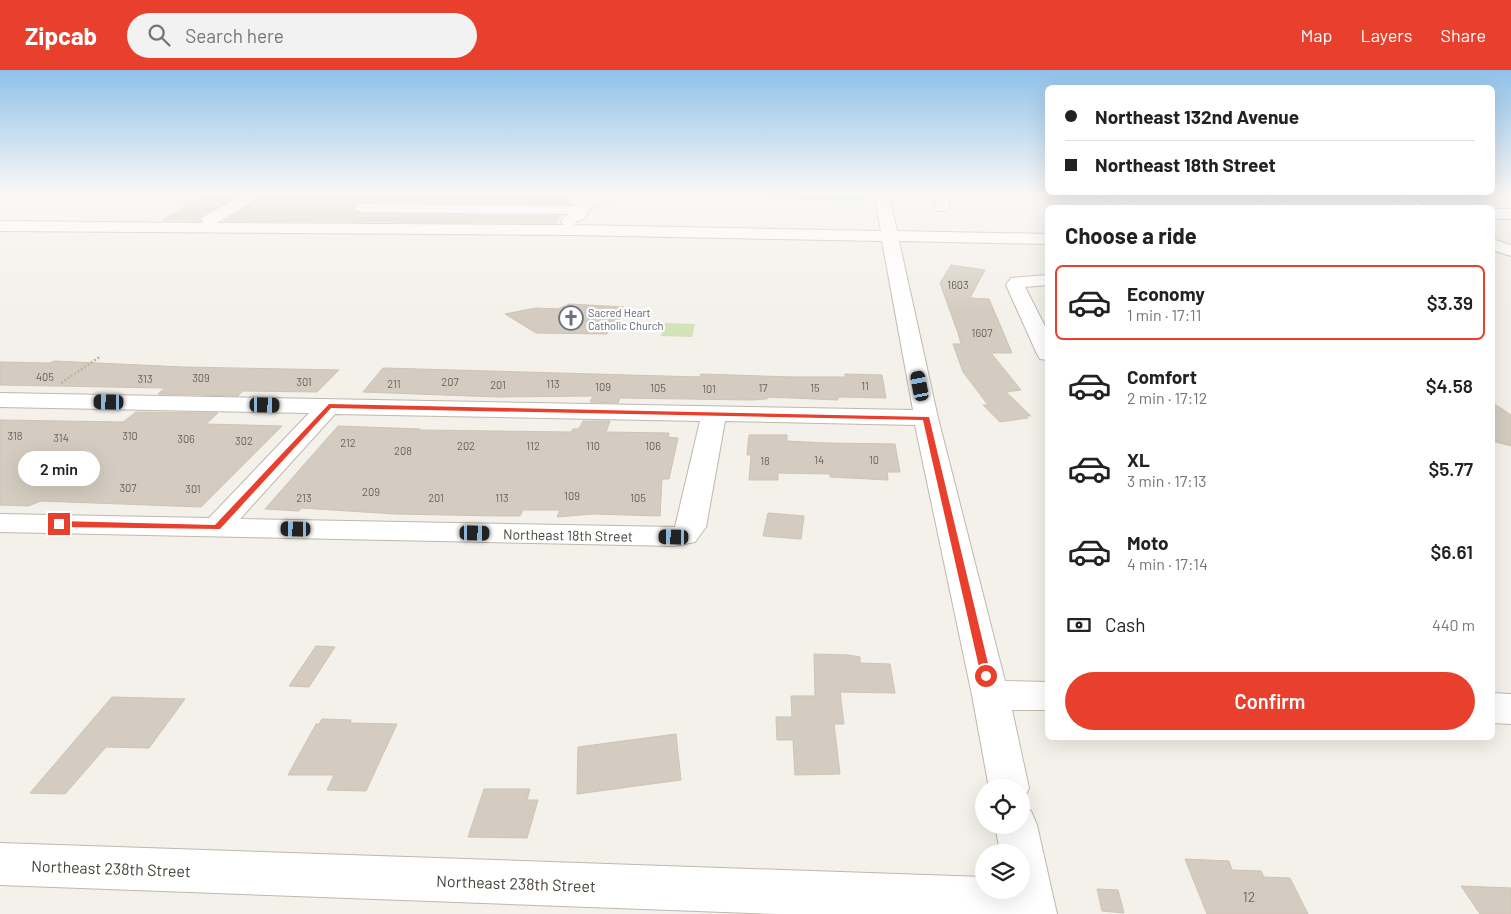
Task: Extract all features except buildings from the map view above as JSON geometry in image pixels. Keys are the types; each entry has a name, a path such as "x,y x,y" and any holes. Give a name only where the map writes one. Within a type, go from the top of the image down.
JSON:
{"street":[{"path":"809,232 891,237 1045,239"},
{"path":"890,232 926,418 944,490 1007,779"},
{"path":"1495,244 1511,245"},
{"path":"1495,245 1511,251"},
{"path":"1045,280 1017,282 1015,289 1045,348"},
{"path":"0,400 926,418"},
{"path":"217,527 329,406"},
{"name":"Northeast 18th Street","path":"0,523 664,537 686,535 692,527 714,414"},
{"path":"990,695 1045,696"},
{"path":"1495,708 1511,709"},
{"path":"1018,834 1033,908"},
{"name":"Northeast 238th Street","path":"0,864 1033,908"}],"green space":[{"path":"664,323 695,324 692,337 661,336"}],"place":[{"name":"Sacred Heart Catholic Church","path":"571,318"}],"route":[{"path":"59,524 217,527 329,406 926,418 986,676"}]}
